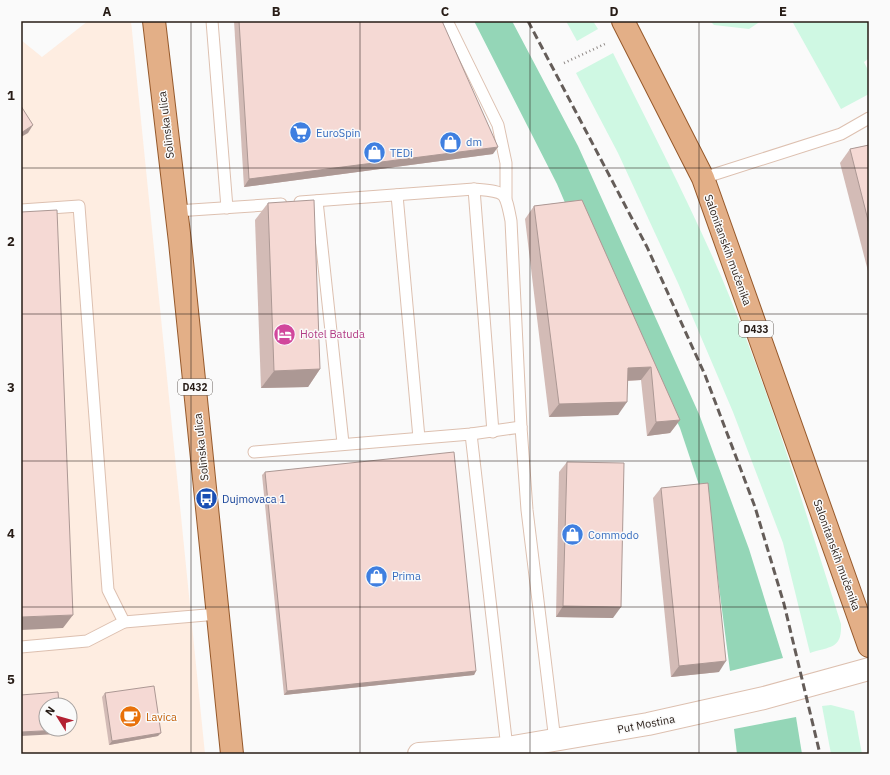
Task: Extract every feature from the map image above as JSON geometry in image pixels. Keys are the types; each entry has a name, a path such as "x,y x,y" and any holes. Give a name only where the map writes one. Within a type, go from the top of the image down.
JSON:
{"main road":[{"name":"Solinska ulica","path":"154,21 176,211 232,754"},
{"name":"Salonitanskih mučenika","path":"626,27 703,178 869,646"}],"street":[{"name":"Put Mostina","path":"419,754 507,748 648,724 764,698 869,669"}],"lane":[{"path":"212,21 227,208"},
{"path":"447,21 498,126 506,163 506,198 511,221 521,427 527,510 555,741"},
{"path":"703,178 840,134 869,118"},
{"path":"176,211 474,189 499,191 506,198"},
{"path":"474,189 493,432"},
{"path":"397,195 419,438"},
{"path":"317,201 343,444"},
{"path":"21,210 79,206 108,590 124,622"},
{"path":"254,452 493,432 521,427"},
{"path":"471,434 507,748"},
{"path":"21,647 88,641 124,622 218,614"}],"path":[{"path":"564,63 626,27"}],"shaded area":[{"path":"88,21 131,21 205,754 21,754 21,40 42,57"}],"green space":[{"path":"474,21 512,21 578,146 699,414 749,549 783,658 730,671 710,518 680,428 609,276 595,273 557,184"},
{"path":"566,21 593,21 598,29 577,41"},
{"path":"710,21 761,21 749,29 714,25"},
{"path":"792,21 869,21 869,58 864,62 869,72 869,94 841,109"},
{"path":"613,53 721,276 755,362 785,449 841,624 840,638 834,645 829,647 810,653 783,543 733,412 678,283 618,153 576,73"},
{"path":"831,705 854,711 862,754 831,754 822,706"},
{"path":"796,717 802,754 737,754 734,729"}],"building":[{"path":"239,21 442,21 498,147 249,179"},
{"path":"21,106 33,125 21,133"},
{"path":"869,145 869,224 850,149"},
{"path":"314,200 320,369 274,371 268,203"},
{"path":"582,200 680,420 656,422 651,367 628,368 627,402 559,404 534,206"},
{"path":"57,210 73,615 21,617 21,212"},
{"path":"454,452 476,671 287,691 265,472"},
{"path":"567,462 624,463 621,607 563,606"},
{"path":"708,483 726,661 679,666 661,488"},
{"name":"Lavica","path":"154,686 161,733 112,741 105,693"},
{"path":"58,692 58,697 38,697 38,731 21,732 21,695"}],"railway":[{"path":"528,21 647,247 705,375 755,507 784,604 820,754"}],"place":[{"name":"EuroSpin","path":"301,133"},
{"name":"dm","path":"450,142"},
{"name":"TEDi","path":"375,153"},
{"name":"Hotel Batuda","path":"284,334"},
{"name":"Dujmovaca 1","path":"206,499"},
{"name":"Commodo","path":"572,535"},
{"name":"Prima","path":"376,576"},
{"name":"Lavica","path":"130,717"}]}
